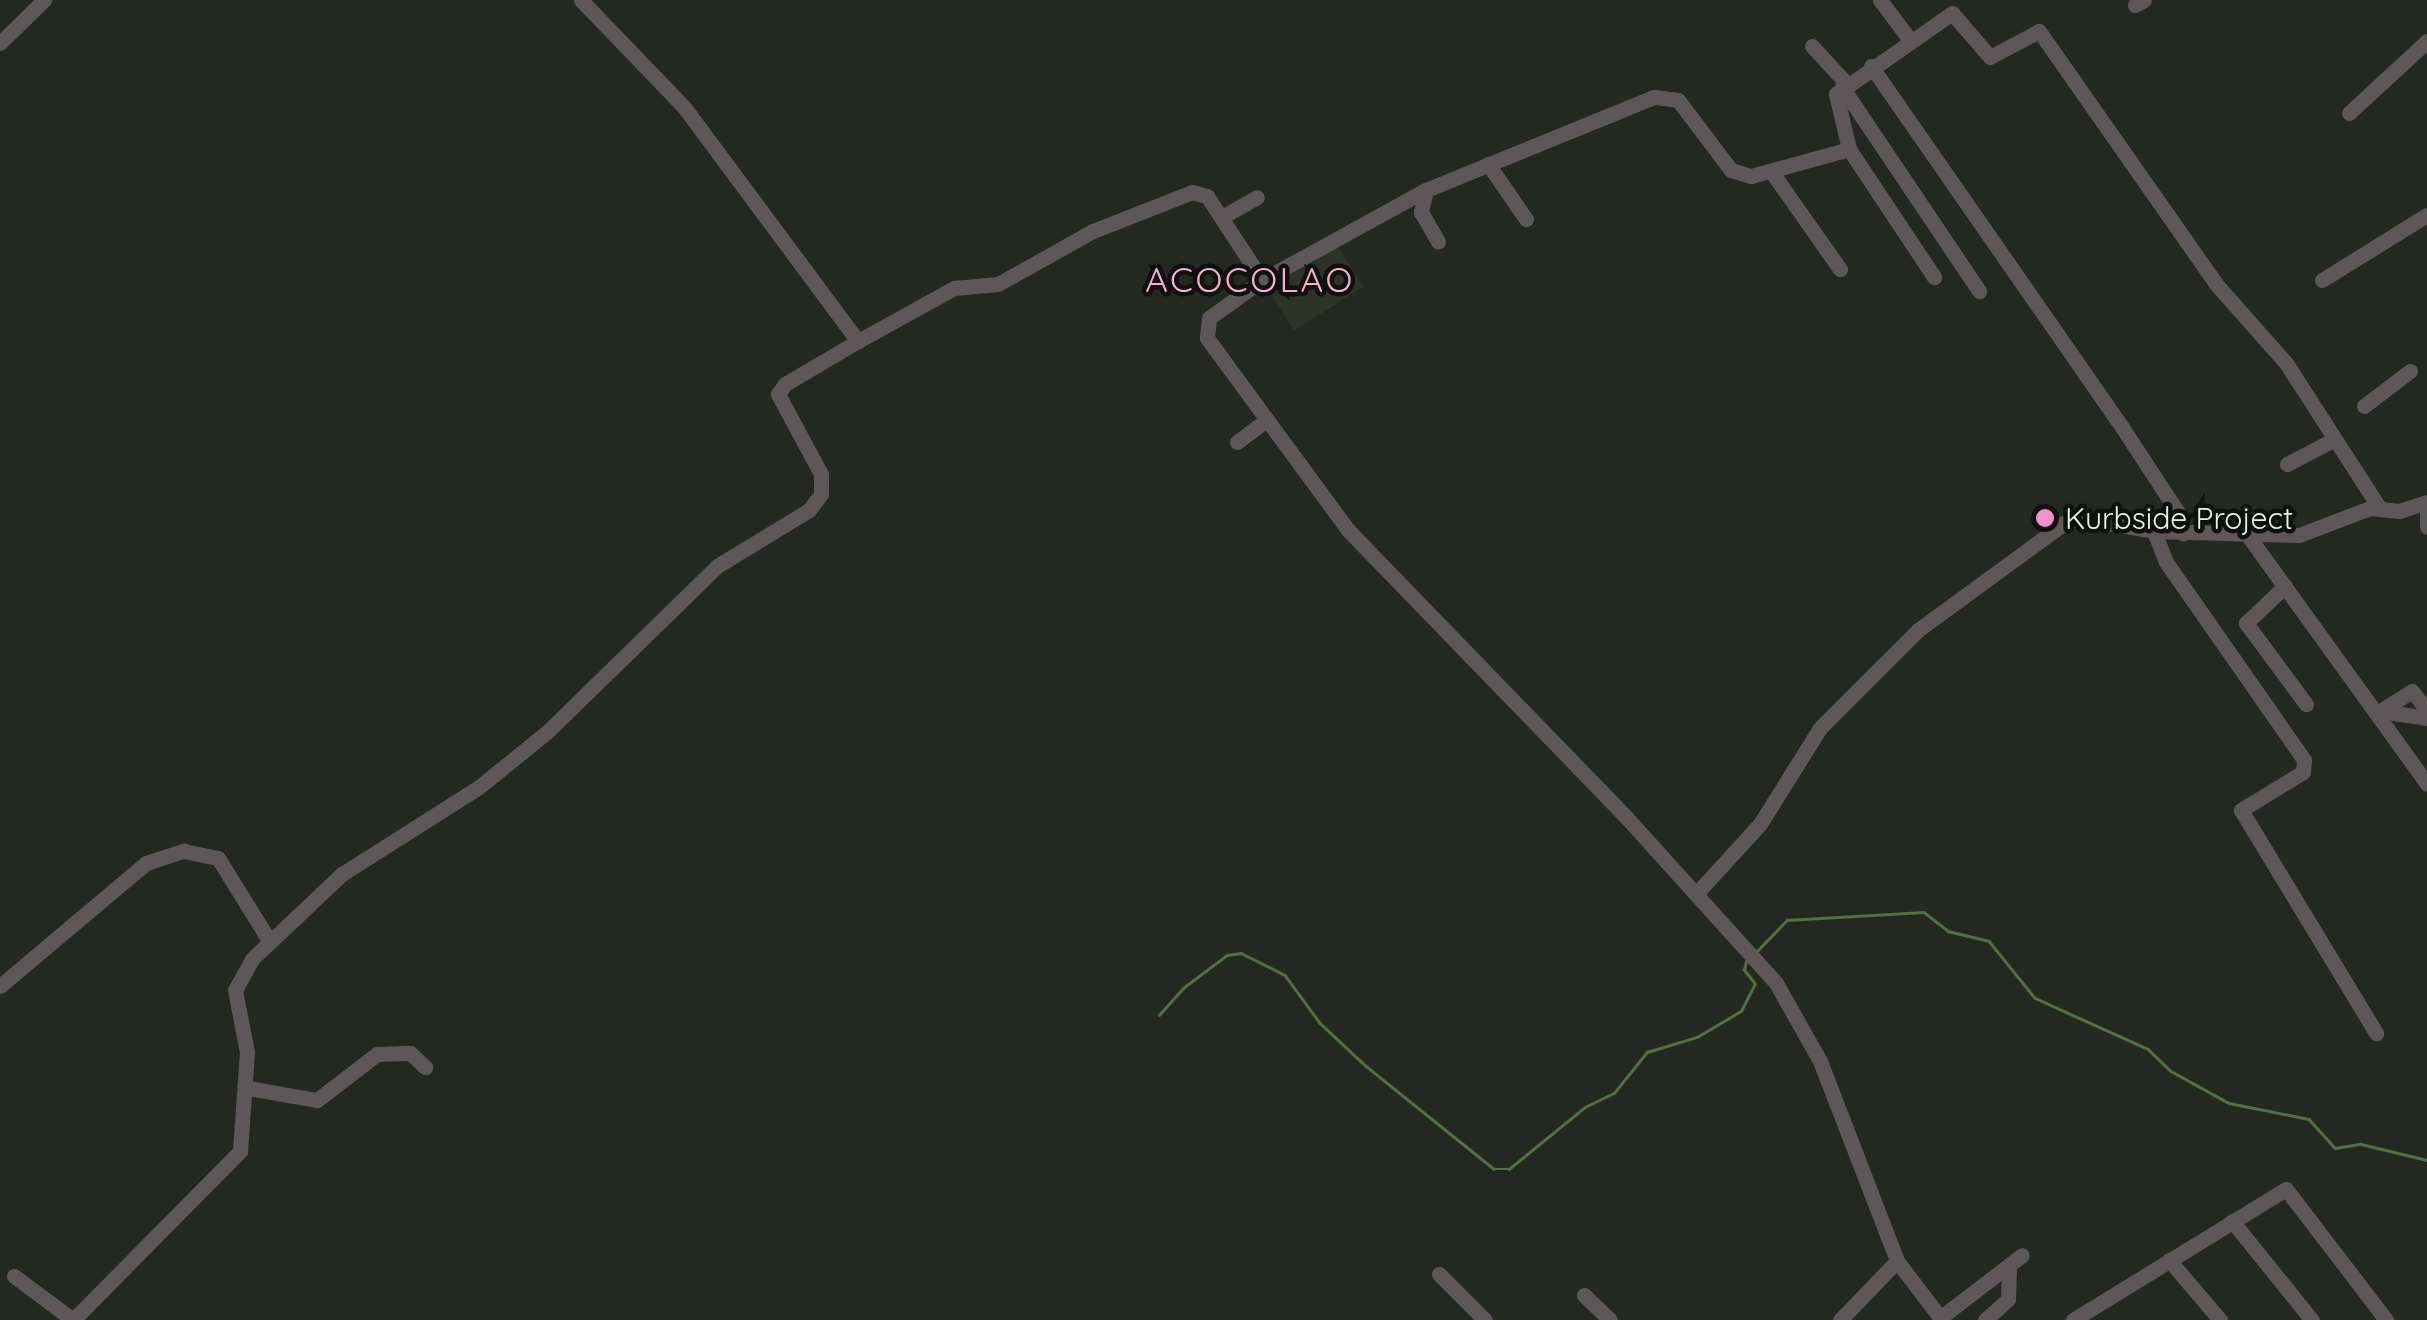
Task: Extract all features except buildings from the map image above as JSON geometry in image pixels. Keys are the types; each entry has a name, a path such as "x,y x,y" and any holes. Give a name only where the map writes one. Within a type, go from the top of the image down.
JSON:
{"street":[{"path":"0,43 44,0"},
{"path":"581,0 684,107 858,341"},
{"path":"1880,0 1910,40"},
{"path":"1934,277 1849,148 1834,105 1845,86 1910,40 1950,5 1987,56 2033,31 2045,35 2216,284 2286,363 2331,441 2378,506"},
{"path":"2349,113 2427,41"},
{"path":"1812,46 1845,86 1979,292"},
{"path":"1872,66 2178,511 2183,533"},
{"path":"1849,148 1746,176 1731,170 1668,95 1426,190 1262,280 1203,328 1265,421 1374,558 1760,962 1796,1014 1897,1261 1941,1319 2010,1270 2022,1254"},
{"path":"1488,164 1526,219"},
{"path":"1771,171 1840,269"},
{"path":"1426,190 1420,212 1438,242"},
{"path":"14,1276 73,1320 229,1168 240,1151 248,1088 235,990 270,942 342,874 479,787 546,732 717,566 809,510 821,494 822,474 778,394 785,384 948,290 998,284 1073,241 1192,192 1207,196 1262,280"},
{"path":"1222,217 1258,197"},
{"path":"2322,280 2427,214"},
{"path":"2364,406 2418,366"},
{"path":"1236,442 1265,421"},
{"path":"2287,464 2331,441"},
{"path":"1696,894 1760,824 1812,738 1928,622 2071,520 2154,531 2249,537 2312,532 2378,506 2398,511 2427,502"},
{"path":"2427,513 2427,528"},
{"path":"2154,531 2166,562 2304,760 2304,772 2241,810 2376,1034"},
{"path":"2249,537 2379,712 2427,784"},
{"path":"2285,586 2246,624 2306,704"},
{"path":"2379,712 2412,691 2427,710"},
{"path":"2379,712 2427,718"},
{"path":"0,986 146,862 184,850 218,858 270,942"},
{"path":"248,1088 317,1100 377,1054 410,1052 425,1066"},
{"path":"2073,1320 2286,1189 2386,1320"},
{"path":"2232,1221 2312,1320"},
{"path":"2169,1260 2220,1320"},
{"path":"1840,1320 1897,1261"},
{"path":"1985,1320 2008,1299 2010,1270"},
{"path":"1439,1274 1485,1320"},
{"path":"1584,1294 1610,1320"}],"shaded area":[{"path":"1336,243 1364,287 1294,331 1266,286"}],"waterway":[{"path":"1755,953 1787,920 1924,912 1948,931 1989,941 2035,998 2148,1049 2171,1071 2229,1103 2309,1119 2335,1148 2361,1144 2427,1160"},
{"path":"1159,1015 1183,988 1227,955 1241,953 1285,975 1320,1023 1366,1066 1494,1169 1509,1169 1585,1107 1614,1093 1647,1052 1697,1037 1741,1011 1755,984 1744,970 1746,961"}],"place":[{"name":"Kurbside Project","path":"2045,518"}],"district":[{"name":"ACOCOLAO","path":"1250,279"}]}
